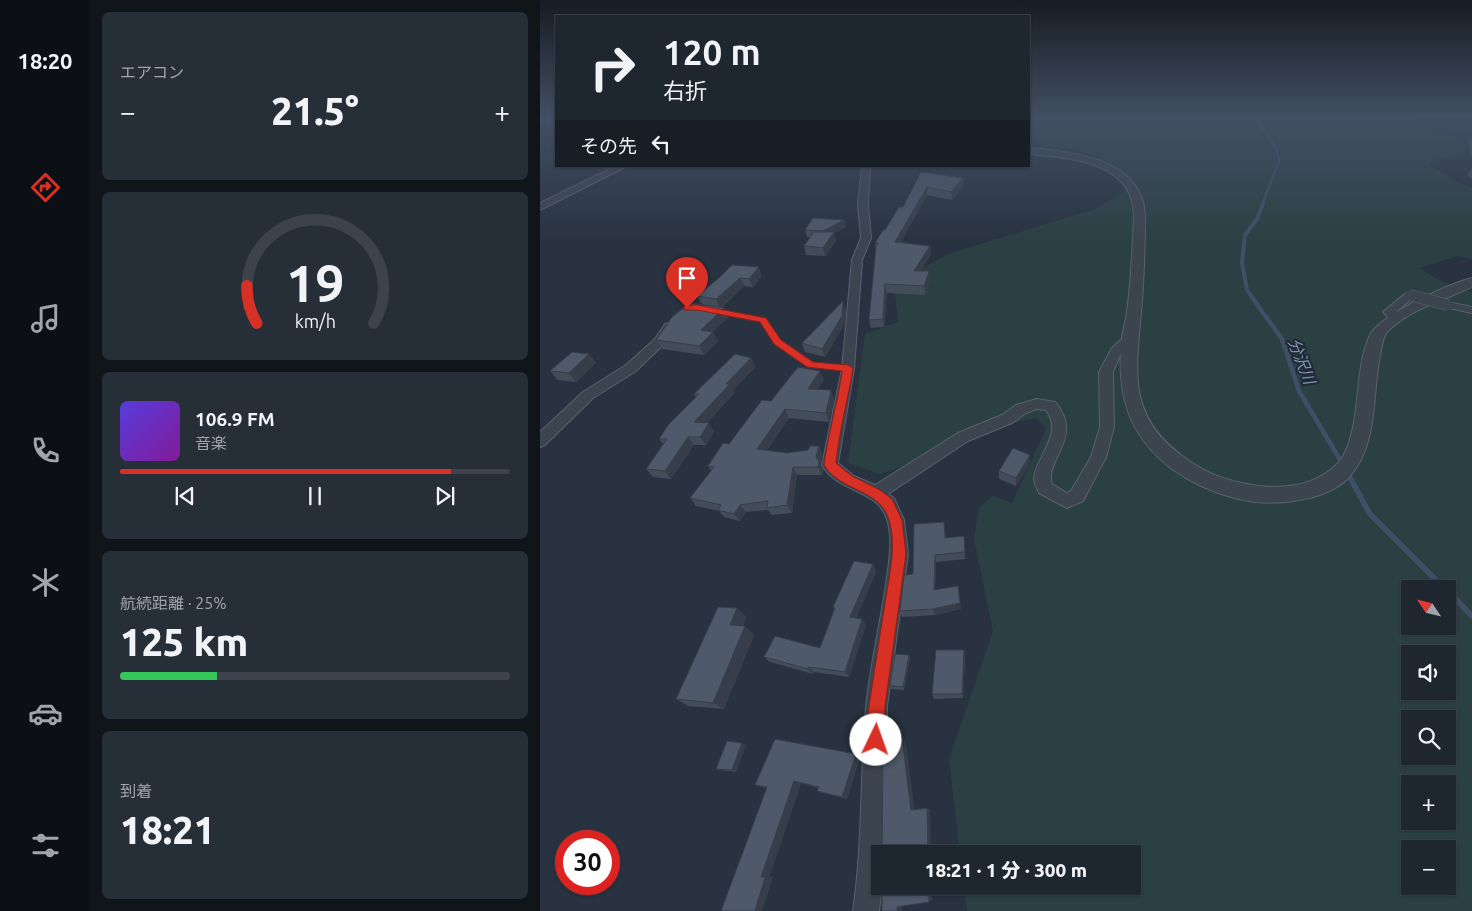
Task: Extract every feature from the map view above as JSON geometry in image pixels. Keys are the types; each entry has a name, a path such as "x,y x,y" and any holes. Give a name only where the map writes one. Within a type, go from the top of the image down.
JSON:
{"street":[{"path":"1084,160 1094,162 1122,176 1134,189 1139,202 1140,221 1134,315 1130,338 1129,384 1135,412 1149,438 1163,454 1183,469 1220,486 1260,494 1291,494 1316,489 1338,478 1348,467 1357,450 1363,418 1368,367 1378,335 1396,318 1472,282"},
{"path":"540,207 622,167"},
{"path":"866,167 864,205 866,238 857,260 848,368 843,402 832,441 830,465 848,480 876,493 888,503 896,520 899,554 877,706 871,872 866,911"},
{"path":"1396,318 1389,312 1410,295 1472,310"},
{"path":"540,441 588,395 631,368 659,342 674,319"},
{"path":"876,493 963,436 1007,419 1021,409 1037,404 1050,406 1056,413 1059,423 1056,444 1042,478 1045,488 1067,501 1077,496 1098,457 1107,427 1106,372 1116,351 1130,338"}],"lane":[{"path":"706,309 763,320 777,342 811,365 848,368"}],"green space":[{"path":"1099,160 1438,160 1432,161 1430,165 1457,182 1472,188 1472,259 1458,256 1419,268 1443,282 1472,292 1472,911 967,911 965,895 1141,895 1141,845 959,845 949,759 993,631 974,539 979,507 993,496 1012,503 1046,428 1036,418 1003,426 880,474 848,463 865,334 898,322 894,284 948,254 1095,209 1127,190 1133,183"}],"building":[{"path":"921,172 963,178 951,192 927,187 895,242 930,246 914,271 929,271 924,286 885,284 883,319 869,320 876,246 878,243 875,243 899,207 903,207"},
{"path":"813,218 844,220 823,231 805,230"},
{"path":"814,232 834,232 823,248 804,246"},
{"path":"732,265 759,267 749,279 740,278 716,299 697,296 719,278"},
{"path":"843,301 842,316 822,349 802,343"},
{"path":"690,303 724,308 701,330 713,332 699,346 656,340 672,317"},
{"path":"572,352 589,354 569,373 550,371"},
{"path":"735,354 751,358 726,384 730,384 694,422 709,423 700,437 688,437 665,471 646,469 667,439 659,439 668,425 699,394 694,394"},
{"path":"798,367 820,371 808,389 831,390 826,413 785,409 757,449 787,453 808,450 810,446 819,446 816,457 819,462 818,467 793,467 787,505 767,508 768,501 740,505 734,514 718,510 721,505 690,498 714,467 708,466 723,443 729,444 762,400 771,401"},
{"path":"1013,448 1030,455 1016,478 999,471"},
{"path":"944,522 945,538 964,536 965,552 935,555 934,590 958,586 960,603 933,609 900,611 904,575 913,574 914,524"},
{"path":"854,561 873,564 850,617 862,619 845,672 809,667 808,669 764,657 775,636 820,648 835,608 833,607"},
{"path":"718,607 737,608 730,625 745,626 713,703 676,699"},
{"path":"936,650 964,650 962,694 932,694"},
{"path":"895,654 909,655 903,687 890,686"},
{"path":"902,737 911,810 927,808 928,845 882,845 883,742"},
{"path":"775,739 856,754 842,797 817,791 819,787 794,781 761,877 765,877 755,911 721,911 767,787 755,785"},
{"path":"727,741 742,743 732,770 716,769"},
{"path":"882,895 929,895 929,902 897,907 897,911 882,911"}],"waterway":[{"name":"分沢川","path":"1262,205 1279,160"},
{"name":"分沢川","path":"1263,204 1257,219 1245,235 1242,263 1247,290 1268,320"},
{"name":"分沢川","path":"1267,318 1282,339 1299,391 1345,468"},
{"name":"分沢川","path":"1344,467 1370,514 1436,580"},
{"name":"分沢川","path":"1456,599 1472,616"}],"route":[{"path":"687,308 735,314 763,320 777,342 811,365 848,368 843,402 832,441 830,465 848,480 876,493 888,503 896,520 899,554 877,706 876,740"}]}
